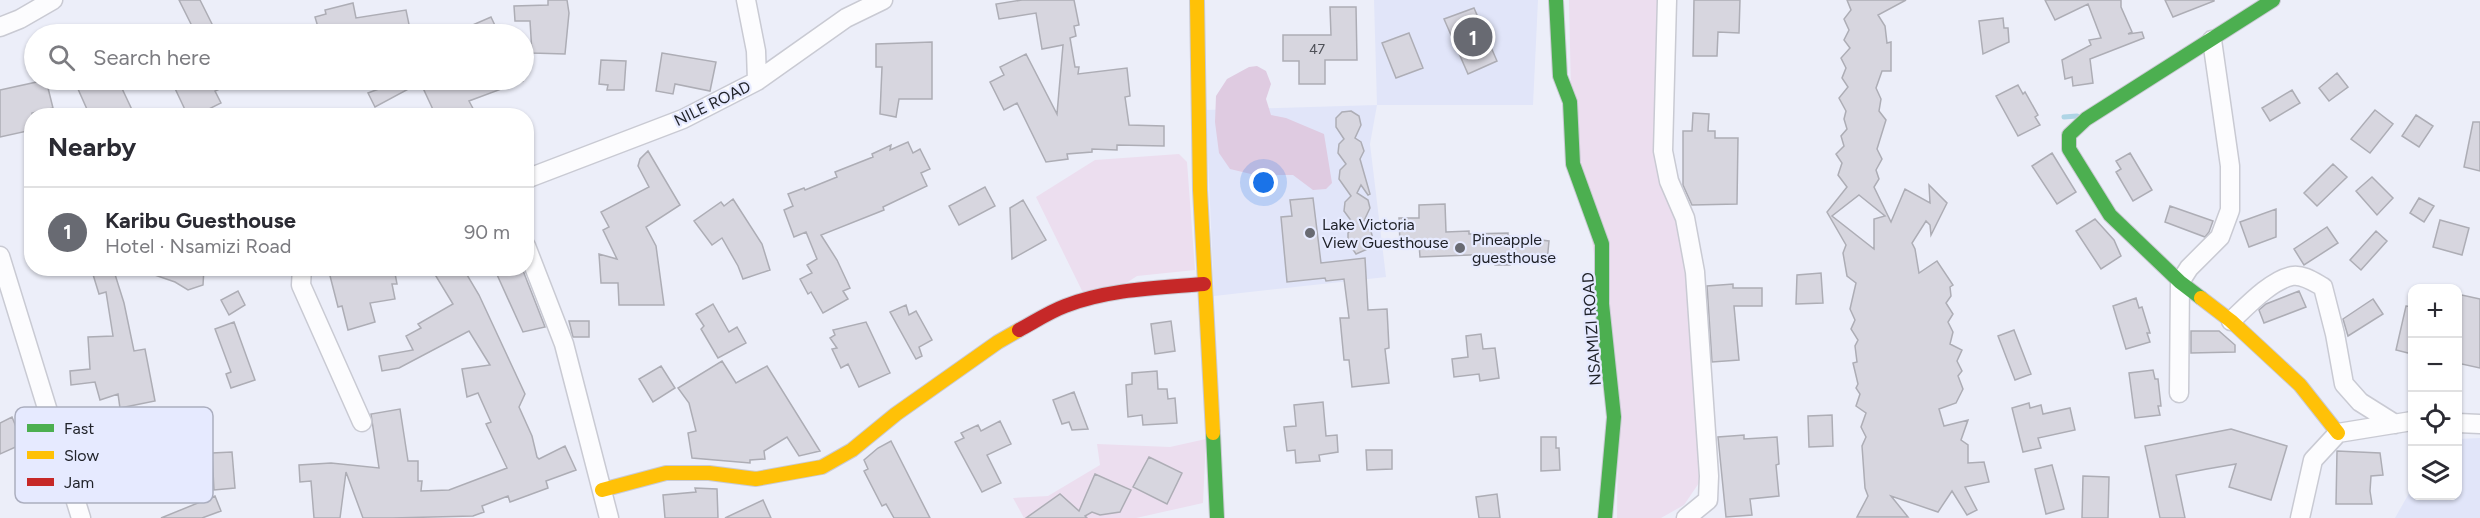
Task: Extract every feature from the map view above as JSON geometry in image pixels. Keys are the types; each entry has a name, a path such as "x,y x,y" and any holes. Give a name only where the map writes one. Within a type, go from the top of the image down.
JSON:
{"street":[{"path":"0,27 20,19 53,0"},
{"path":"746,0 756,51 757,81"},
{"name":"NILE ROAD","path":"534,176 682,119 757,81 846,18 883,0"},
{"path":"1197,0 1197,100 1204,284 1217,518"},
{"name":"NSAMIZI ROAD","path":"1557,0 1560,76 1570,102 1574,164 1602,244 1602,304 1614,417 1605,518"},
{"path":"1667,0 1663,151 1669,181 1685,218 1695,272 1709,476 1707,500 1686,518"},
{"path":"2273,0 2086,119 2069,135 2069,149 2110,215 2180,282 2231,321 2300,385 2338,433"},
{"path":"2179,393 2180,282 2189,268 2220,237 2230,210 2230,166 2211,40"},
{"path":"0,256 47,407"},
{"path":"534,267 564,345 609,518"},
{"path":"302,276 301,285 362,422"},
{"path":"2231,321 2266,290 2293,276 2305,277 2323,287 2344,384 2360,402 2404,422"},
{"path":"602,490 666,473 709,473 756,479 822,466 852,450 896,414 998,342 1064,306 1098,296 1142,289 1204,284"},
{"path":"2300,518 2313,460 2338,433 2404,422"},
{"path":"2462,423 2480,424"},
{"path":"76,503 81,518"}],"shaded area":[{"path":"1374,0 1538,0 1533,105 1377,105"},
{"path":"1569,0 1673,0 1668,183 1682,245 1705,474 1684,505 1661,518 1617,518 1618,425 1571,93"},
{"path":"1257,66 1266,71 1271,84 1266,99 1271,115 1286,118 1324,134 1332,183 1326,189 1313,190 1293,175 1255,175 1230,169 1219,153 1215,122 1216,96 1227,79 1249,67"},
{"path":"1377,105 1370,144 1386,277 1214,296 1206,110"},
{"path":"1179,154 1187,162 1195,270 1137,276 1090,307 1036,197 1095,160"},
{"path":"2480,438 2480,518 2395,518 2408,495 2408,500 2462,500 2462,439"},
{"path":"1206,439 1203,503 1136,518 1024,518 1013,498 1048,496 1100,465 1097,444 1170,447"}],"building":[{"path":"179,0 200,0 212,24 191,24"},
{"path":"548,0 567,0 569,13 565,54 534,53 534,24 530,24 530,21 515,21 514,6 548,5"},
{"path":"1022,0 1074,0 1079,25 1074,26 1076,36 1070,38 1075,67 1079,67 1078,74 1127,68 1130,96 1125,97 1129,125 1164,126 1164,146 1117,145 1117,150 1092,149 1092,152 1067,154 1068,159 1046,162 1017,103 1004,110 990,82 1004,75 1000,67 1026,54 1057,114 1063,45 1042,49 1036,13 999,19 996,4"},
{"path":"1694,0 1740,0 1739,33 1718,32 1717,56 1693,56"},
{"path":"1847,0 1906,0 1878,15 1885,26 1887,43 1891,42 1891,71 1882,71 1876,88 1881,99 1879,111 1886,120 1877,149 1882,159 1876,170 1879,179 1874,187 1891,222 1905,189 1930,203 1929,185 1947,203 1931,235 1930,225 1926,221 1912,243 1919,273 1937,261 1953,285 1950,287 1951,296 1946,303 1953,314 1948,322 1953,332 1950,344 1962,350 1957,361 1962,371 1958,376 1963,389 1956,403 1939,409 1944,426 1968,420 1961,440 1968,445 1968,463 1984,462 1989,482 1965,487 1977,510 1967,515 1952,491 1938,512 1891,496 1908,517 1857,517 1868,496 1865,488 1862,446 1866,437 1861,427 1866,413 1856,406 1860,394 1856,388 1858,384 1853,363 1857,362 1855,346 1858,340 1851,329 1855,320 1850,309 1856,283 1847,276 1843,253 1846,245 1827,212 1847,187 1838,175 1842,163 1836,154 1844,146 1841,136 1847,129 1844,119 1846,111 1839,98 1848,87 1842,78 1846,68 1841,58 1850,48 1844,40 1849,30 1844,19 1851,10","holes":["1859,195 1885,216 1874,219 1874,249 1832,216"]},
{"path":"2045,0 2121,0 2121,7 2132,32 2128,34 2142,32 2144,38 2090,59 2093,83 2073,86 2072,77 2065,79 2062,60 2091,45 2089,40 2101,38 2088,4 2055,20"},
{"path":"2165,0 2214,0 2214,1 2173,17"},
{"path":"353,3 356,18 406,10 409,24 317,24 315,17 326,14 325,10"},
{"path":"1330,7 1356,7 1357,60 1325,60 1325,84 1299,84 1299,61 1283,61 1283,35 1331,35"},
{"path":"1474,8 1497,61 1468,74 1444,19"},
{"path":"491,17 494,24 475,24"},
{"path":"2003,18 2004,28 2008,28 2009,42 1983,54 1979,21"},
{"path":"1409,33 1423,68 1396,78 1382,43"},
{"path":"932,42 932,99 899,99 896,117 880,114 882,67 876,67 876,44"},
{"path":"662,53 716,62 710,91 675,84 673,94 656,91"},
{"path":"601,60 626,61 624,90 607,90 608,85 599,84"},
{"path":"2337,73 2348,87 2329,101 2319,88"},
{"path":"24,85 24,90 48,90 53,108 24,108 24,132 0,137 0,90"},
{"path":"2018,85 2023,94 2025,92 2038,115 2035,117 2040,125 2018,136 1996,96"},
{"path":"78,90 123,90 131,108 86,108"},
{"path":"176,90 217,90 215,91 221,103 211,108 184,108"},
{"path":"376,90 407,90 375,107 368,93"},
{"path":"424,90 499,90 469,101 473,108 432,108"},
{"path":"2292,90 2300,103 2270,121 2262,108"},
{"path":"2375,110 2393,124 2370,153 2351,139"},
{"path":"1351,111 1359,116 1361,125 1355,138 1361,142 1364,151 1360,159 1370,194 1368,195 1361,185 1357,193 1368,200 1370,208 1362,225 1371,231 1373,240 1370,248 1356,254 1348,242 1348,233 1355,226 1344,211 1345,202 1351,196 1339,179 1340,170 1346,164 1338,153 1339,144 1344,139 1336,127 1336,118 1342,112"},
{"path":"1693,113 1709,114 1708,131 1715,131 1715,138 1738,138 1737,204 1692,205 1683,185 1683,131 1692,131"},
{"path":"2416,115 2433,126 2419,147 2402,136"},
{"path":"2473,122 2480,122 2480,171 2464,167"},
{"path":"908,142 913,153 920,149 930,169 921,173 927,186 883,207 884,210 821,235 837,260 850,288 843,291 848,299 823,313 811,292 808,294 800,279 812,273 807,265 817,259 806,232 794,237 784,210 793,206 788,194 837,177 835,172 873,157 872,154 891,145 890,150"},
{"path":"648,151 680,205 646,227 656,246 664,305 619,305 618,283 601,283 599,254 617,259 603,230 609,227 601,212 649,187 638,166 640,159"},
{"path":"2052,153 2076,192 2057,204 2032,166"},
{"path":"2130,153 2152,190 2133,201 2116,172 2121,169 2116,161"},
{"path":"2333,164 2347,177 2317,206 2304,193"},
{"path":"2372,177 2393,198 2377,215 2356,191"},
{"path":"985,187 995,206 959,225 949,206"},
{"path":"1313,198 1321,263 1365,258 1368,310 1387,309 1389,348 1385,349 1389,383 1352,387 1349,360 1344,360 1340,318 1349,318 1344,279 1326,281 1325,278 1287,282 1281,217 1292,216 1290,200"},
{"path":"2419,198 2434,206 2424,222 2410,213"},
{"path":"733,199 762,244 770,270 743,279 722,238 712,245 694,221 721,202 724,206"},
{"path":"1023,200 1046,240 1012,259 1010,208"},
{"path":"1445,204 1446,232 1508,233 1508,236 1549,241 1547,262 1509,258 1510,265 1495,265 1495,254 1420,257 1419,244 1400,244 1399,218 1419,218 1419,205"},
{"path":"2170,206 2213,221 2209,232 2205,237 2165,222"},
{"path":"2276,209 2276,237 2249,247 2240,222"},
{"path":"2095,219 2114,240 2121,256 2101,269 2076,231"},
{"path":"2440,220 2469,228 2462,255 2433,247"},
{"path":"2327,227 2338,243 2304,265 2294,249"},
{"path":"2376,231 2387,241 2361,270 2350,260"},
{"path":"1821,273 1823,303 1796,304 1797,275"},
{"path":"93,276 116,276 134,351 145,349 155,401 120,407 118,394 100,400 95,382 71,385 70,371 90,369 88,337 113,336 106,292 99,294"},
{"path":"158,276 204,276 203,285 188,290 175,282"},
{"path":"330,276 396,276 397,284 392,284 395,299 370,303 375,322 348,330 342,306 338,307"},
{"path":"436,276 468,276 479,295 525,394 519,407 532,436 537,457 539,459 565,446 576,470 546,481 548,488 510,502 508,496 482,506 484,512 473,516 392,518 363,518 346,472 340,518 314,518 311,481 300,482 299,465 331,463 379,468 371,414 400,409 408,461 418,461 418,481 422,481 421,491 449,490 507,468 486,424 491,422 478,393 467,397 462,369 490,365 469,331 399,368 382,371 379,356 413,350 406,336 421,328 418,324 453,304"},
{"path":"498,276 525,276 545,327 523,332"},
{"path":"1733,284 1733,288 1762,288 1762,306 1734,306 1739,360 1712,362 1707,286"},
{"path":"238,291 245,305 229,315 221,300"},
{"path":"2299,291 2306,307 2264,323 2259,310 2266,304"},
{"path":"2462,295 2480,299 2480,368 2462,364"},
{"path":"2136,298 2139,308 2142,307 2150,333 2147,333 2150,342 2126,349 2113,306"},
{"path":"2373,299 2383,314 2348,336 2343,319"},
{"path":"713,304 729,332 737,327 746,343 718,358 701,329 704,326 696,314"},
{"path":"906,305 909,315 916,311 932,340 919,347 922,356 916,359 890,312"},
{"path":"2406,306 2408,306 2408,353 2396,350"},
{"path":"569,321 589,321 589,337 573,337"},
{"path":"1171,321 1175,351 1155,354 1151,324"},
{"path":"234,322 255,380 231,388 226,374 231,372 215,329"},
{"path":"866,322 890,373 859,387 848,364 841,368 832,349 837,348 830,338 835,335 833,330"},
{"path":"2014,330 2031,374 2015,380 1998,336"},
{"path":"2191,331 2219,331 2235,345 2235,352 2191,353"},
{"path":"1481,334 1483,349 1495,348 1499,378 1480,381 1479,374 1454,377 1452,359 1468,357 1466,336"},
{"path":"722,361 736,383 767,366 820,451 799,456 787,437 764,451 765,459 750,460 750,463 692,458 688,433 696,431 689,403 678,388"},
{"path":"661,366 675,388 653,402 639,379"},
{"path":"2153,370 2155,379 2158,379 2160,415 2135,418 2129,373"},
{"path":"1157,371 1158,389 1167,389 1168,399 1175,398 1177,423 1143,425 1142,415 1128,417 1126,385 1132,384 1132,373"},
{"path":"1074,392 1088,429 1072,430 1069,422 1062,424 1053,400"},
{"path":"1323,402 1326,436 1337,435 1338,452 1319,455 1320,461 1296,463 1295,450 1287,451 1284,427 1296,426 1294,405"},
{"path":"2029,403 2030,408 2041,405 2043,414 2070,408 2075,430 2038,438 2041,448 2023,452 2012,408"},
{"path":"1832,415 1833,446 1809,447 1808,416"},
{"path":"12,417 15,424 15,447 0,454 0,423"},
{"path":"1000,421 1011,444 987,455 1001,483 982,492 955,442 964,438 961,433 978,425 981,431"},
{"path":"2231,429 2287,446 2271,500 2229,487 2236,464 2176,475 2185,518 2160,518 2145,446"},
{"path":"1744,435 1744,439 1777,437 1779,464 1776,465 1779,496 1750,499 1752,515 1726,517 1718,437"},
{"path":"1541,437 1556,437 1560,470 1541,471"},
{"path":"891,441 930,518 894,518 886,504 882,506 864,471 868,469 864,460"},
{"path":"1366,450 1392,450 1392,469 1367,470"},
{"path":"2337,451 2380,453 2383,475 2371,476 2372,504 2336,504"},
{"path":"232,452 235,488 214,490 213,453"},
{"path":"1149,457 1182,473 1167,504 1133,487"},
{"path":"2052,465 2064,509 2046,514 2035,469"},
{"path":"1095,474 1131,490 1120,512 1100,515 1092,512 1085,516 1087,518 1026,518 1060,494 1079,511"},
{"path":"2083,476 2109,477 2108,518 2082,518"},
{"path":"695,488 717,489 718,518 665,518 663,495 696,492"},
{"path":"1497,494 1500,518 1479,518 1476,497"},
{"path":"215,496 221,511 202,518 161,518 198,503 213,503"},
{"path":"763,500 771,518 725,518"}],"waterway":[{"path":"2064,117 2077,116"}],"traffic: fast":[{"path":"1556,0 1560,76 1570,102 1573,164 1602,244 1602,304 1614,417 1605,518"},
{"path":"2201,298 2180,282 2110,215 2069,149 2069,135 2086,119 2273,0"},
{"path":"1213,433 1217,518"}],"traffic: slow":[{"path":"1197,0 1200,190 1213,433"},
{"path":"2201,298 2231,321 2300,385 2338,433"},
{"path":"602,490 666,473 709,473 756,479 822,467 852,450 896,414 998,342 1019,330"}],"traffic: jam":[{"path":"1019,330 1059,308 1082,300 1134,290 1204,284"}],"place":[{"name":"Karibu Guesthouse","path":"1473,37"},
{"name":"Lake Victoria View Guesthouse","path":"1310,233"},
{"name":"Pineapple guesthouse","path":"1460,248"}]}
